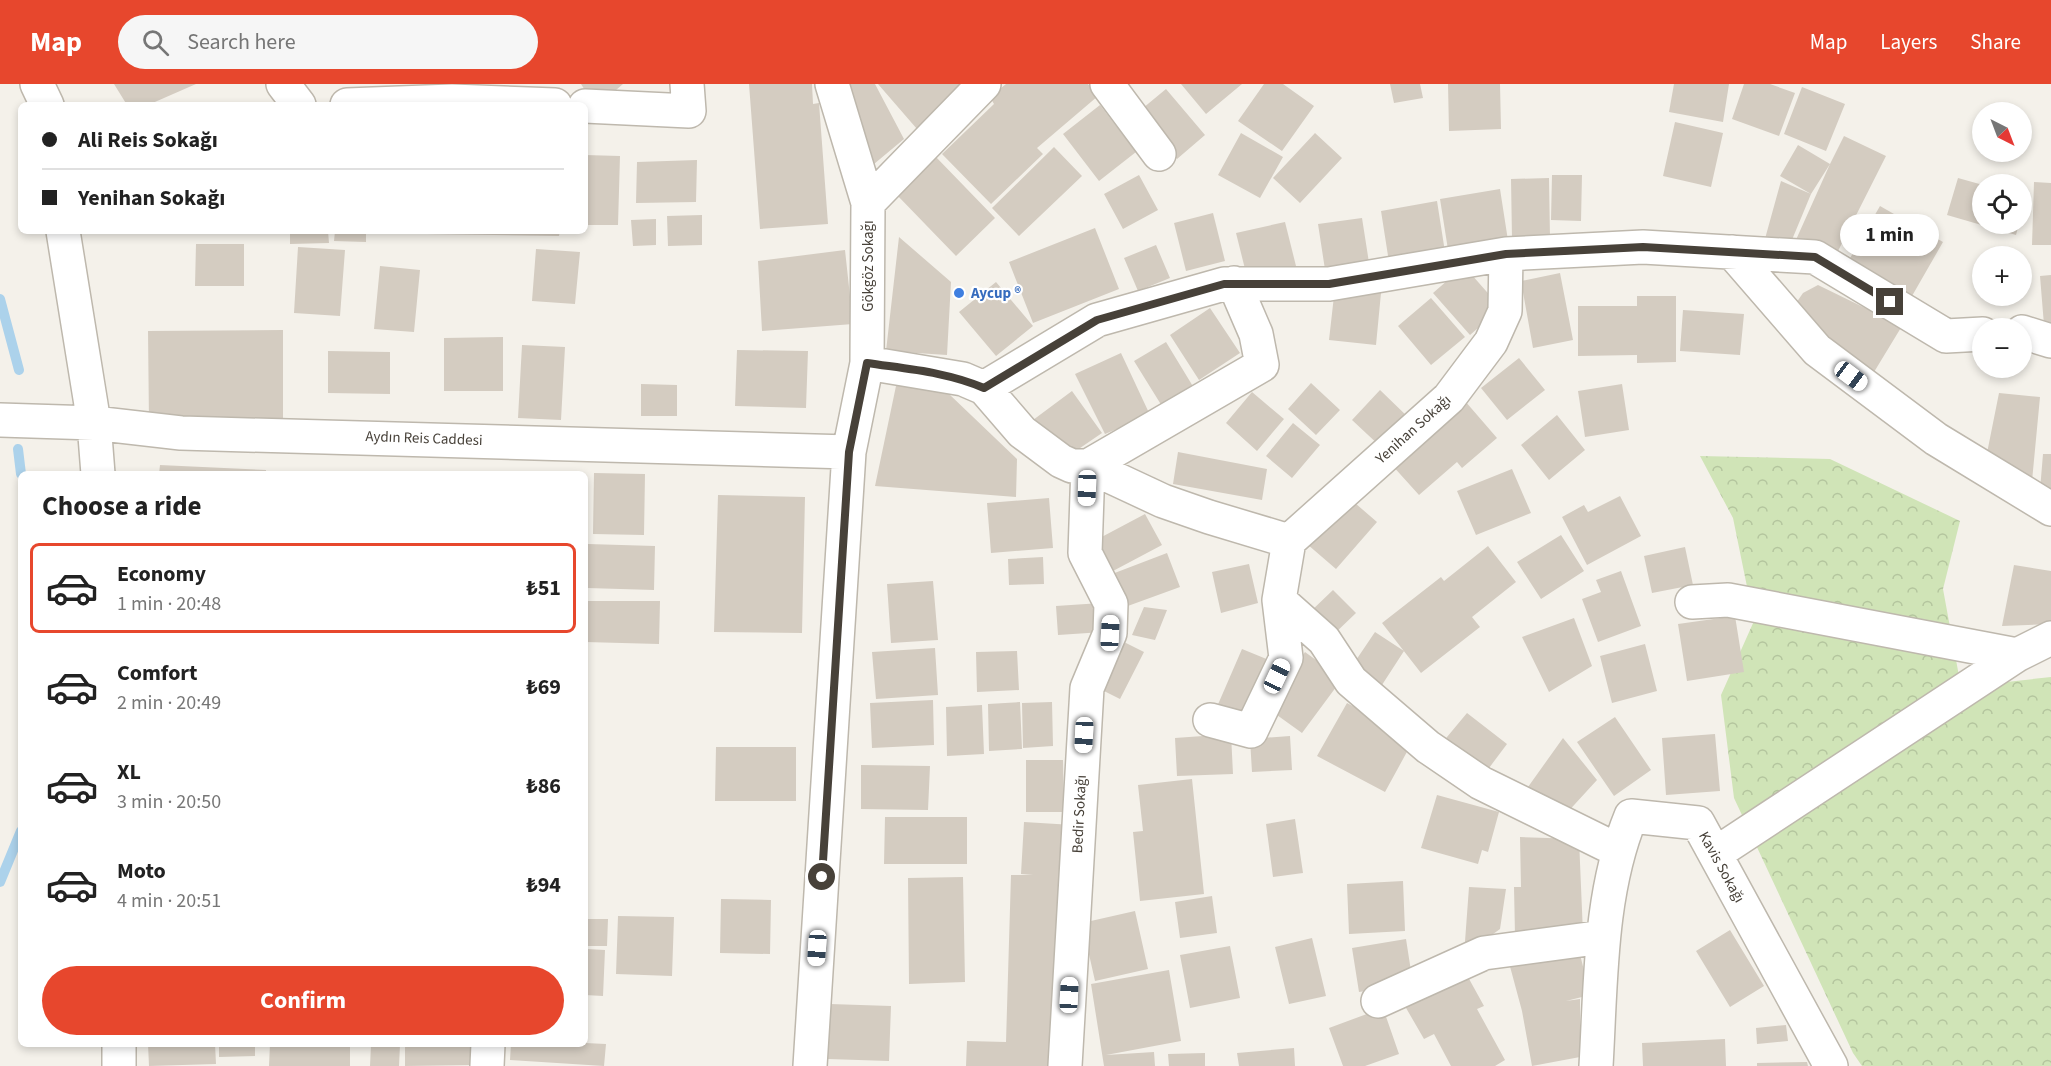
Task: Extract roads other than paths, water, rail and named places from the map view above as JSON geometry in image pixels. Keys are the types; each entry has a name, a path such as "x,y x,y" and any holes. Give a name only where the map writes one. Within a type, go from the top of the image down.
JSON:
{"street":[{"path":"37,84 46,102"},
{"path":"283,84 297,102"},
{"name":"Gökgöz Sokağı","path":"810,1066 849,452 867,363 868,203 832,84"},
{"path":"868,203 984,84"},
{"path":"1107,84 1160,154"},
{"path":"370,102 447,92 530,102"},
{"path":"588,106 688,97"},
{"path":"63,234 94,423 98,471"},
{"path":"984,388 1097,320 1224,284 1329,284 1506,254 1643,247 1815,257 1946,336 1972,335"},
{"path":"1732,252 1817,350 1936,439 2051,509"},
{"name":"Yenihan Sokağı","path":"1288,541 1449,398 1491,342 1504,311 1506,254"},
{"path":"1088,466 1262,365 1256,334 1234,284"},
{"path":"2032,335 2051,341"},
{"path":"867,363 945,375 984,388 1022,432 1072,466 1088,466 1172,504 1288,541 1279,600 1286,658 1251,731 1210,720"},
{"name":"Aydın Reis Caddesi","path":"0,420 94,423 181,433 849,452"},
{"name":"Bedir Sokağı","path":"1065,1066 1087,688 1110,633 1112,604 1085,553 1088,466"},
{"path":"1279,600 1324,640 1351,681 1428,747 1481,783 1617,850"},
{"path":"1692,602 1728,600 2016,655"},
{"path":"1715,854 2016,655 2051,638"},
{"name":"Kavis Sokağı","path":"1596,1066 1603,937 1617,850 1630,816 1698,823 1831,1066"},
{"path":"1378,1001 1484,953 1603,937"},
{"path":"119,1047 119,1066"},
{"path":"487,1066 488,1047"}],"waterway":[{"path":"0,299 19,370"},
{"path":"18,449 21,471"},
{"path":"0,882 18,838"}],"place":[{"name":"Aycup ®","path":"959,293"}]}
